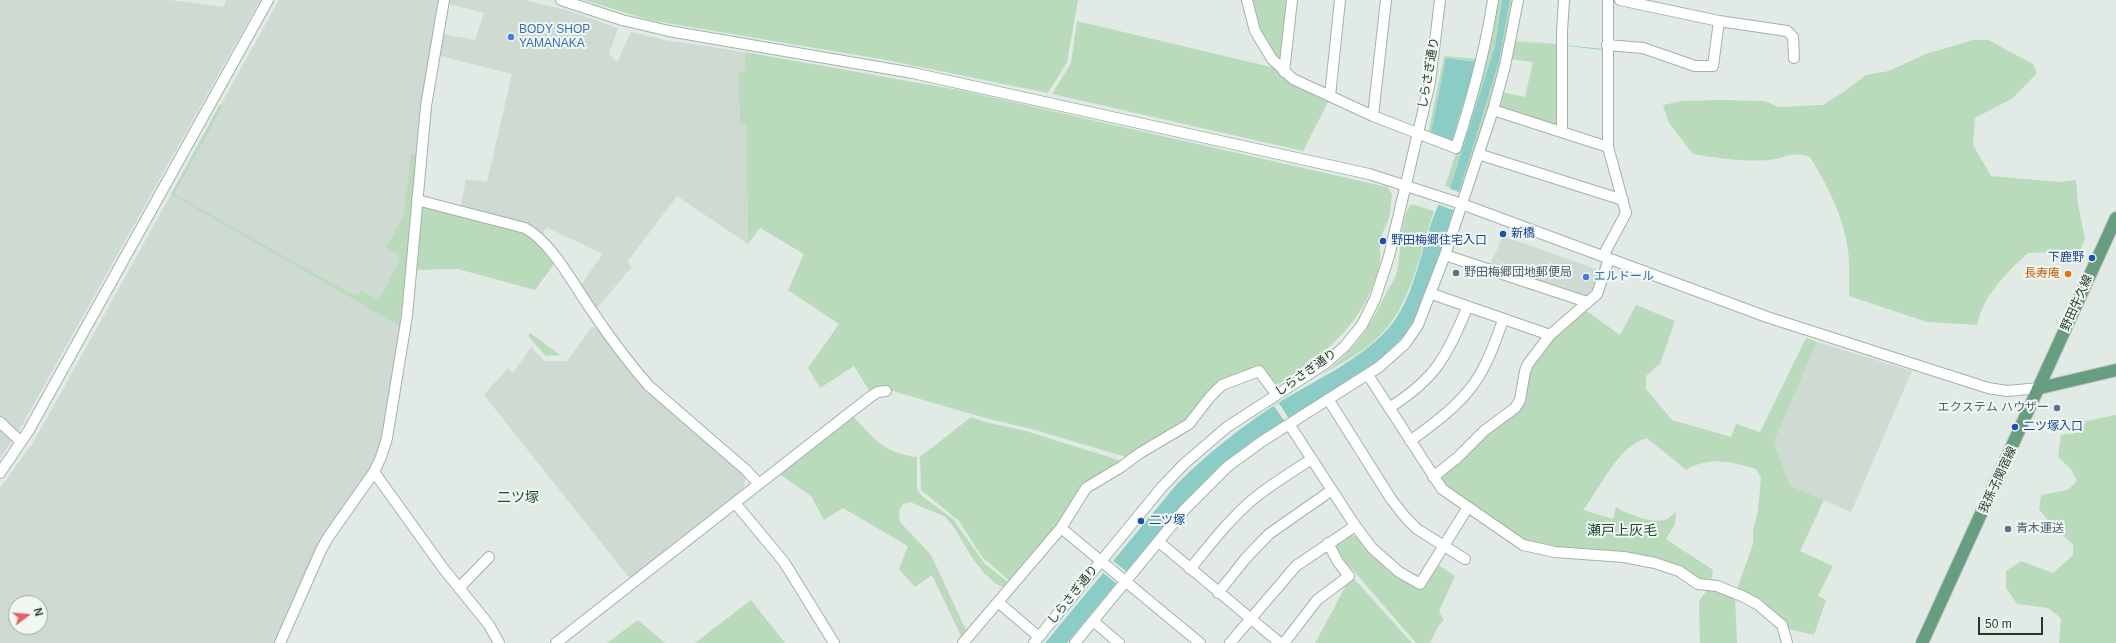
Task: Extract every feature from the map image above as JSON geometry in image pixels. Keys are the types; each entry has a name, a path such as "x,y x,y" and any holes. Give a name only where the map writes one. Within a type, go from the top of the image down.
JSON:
{"main road":[{"name":"野田牛久線","path":"2040,388 2116,218"},
{"path":"2040,388 2116,370"},
{"name":"我孫子関宿線","path":"1922,643 2040,388"}],"street":[{"path":"0,473 21,442 268,0"},
{"path":"280,643 329,536 374,472 382,458 387,438 407,316 429,81 444,0"},
{"path":"561,0 650,27 913,73 1369,174 1405,184 1774,319 1988,388 2007,391 2040,388"},
{"path":"1247,0 1255,31 1272,59 1292,79 1373,116 1456,148 1473,96 1486,46 1493,0"},
{"path":"1284,72 1292,0"},
{"path":"1330,96 1340,0"},
{"path":"1373,116 1386,0"},
{"name":"しらさぎ通り","path":"1036,640 1104,563 1184,464 1227,427 1326,362 1345,346 1362,325 1375,299 1386,270 1430,82 1440,0"},
{"path":"1075,643 1123,579 1159,542 1185,509 1227,466 1289,424 1368,374 1405,344 1418,325 1432,294 1460,204 1493,110 1505,66 1518,0"},
{"path":"1562,132 1562,31 1564,0"},
{"path":"1433,477 1457,458 1484,431 1515,408 1520,400 1525,371 1528,364 1550,335 1597,294 1606,257 1626,213 1608,147 1608,0"},
{"path":"1620,0 1650,2 1719,21 1787,31 1793,37 1794,58"},
{"path":"1608,45 1643,48 1695,66 1713,66 1719,21"},
{"path":"1493,110 1608,147"},
{"path":"1478,154 1623,200"},
{"path":"418,200 525,228 536,234 549,248 618,348 645,381 746,470 758,483"},
{"path":"1445,255 1587,302"},
{"path":"1432,294 1467,308 1550,335"},
{"path":"1389,408 1414,392 1433,374 1452,344 1467,308"},
{"path":"1410,441 1452,408 1475,381 1486,364 1503,320"},
{"path":"963,643 1061,528 1086,488 1140,453 1189,424 1210,397 1222,385 1259,371 1276,394"},
{"path":"1368,374 1442,489 1523,545 1548,550 1624,557 1656,563 1678,571 1698,584 1717,586 1742,596 1770,613 1782,625 1787,643"},
{"path":"556,643 758,483 878,392 886,391"},
{"path":"1328,399 1391,499 1406,518 1417,529 1465,559"},
{"path":"0,422 21,442"},
{"path":"1289,424 1355,526 1384,560 1420,584 1468,507"},
{"path":"1190,569 1226,524 1251,501 1282,477 1312,459"},
{"path":"374,472 489,625 498,643"},
{"path":"1218,592 1246,558 1269,534 1332,490"},
{"path":"734,503 784,562 834,643"},
{"path":"1230,643 1296,566 1355,526"},
{"path":"1061,528 1200,643"},
{"path":"1159,542 1280,643"},
{"path":"1284,643 1318,600 1349,576 1338,562 1328,543"},
{"path":"460,587 490,557"},
{"path":"998,602 1036,640"},
{"path":"1093,621 1119,643"}],"shaded area":[{"path":"0,0 169,0 224,7 226,0 260,0 17,434 0,418"},
{"path":"279,0 439,0 421,109 400,326 384,429 372,465 321,538 275,643 0,643 0,488 33,443"},
{"path":"450,0 524,0 566,10 618,28 609,54 617,62 631,32 665,40 745,52 745,72 738,73 740,123 746,123 748,244 677,196 628,261 631,268 596,309 580,286 603,254 546,227 543,234 538,229 530,226 461,206 466,179 487,182 512,74 440,56 443,34 475,40 484,13 449,4"},
{"path":"1503,236 1601,271 1596,288 1588,297 1490,265"},
{"path":"592,327 599,328 607,339 746,477 742,492 631,580 484,395 508,368 513,373 531,347 545,361 567,361"},
{"path":"1817,342 1912,371 1851,512 1790,486 1774,442"},
{"path":"0,425 14,438 0,459"}],"green space":[{"path":"584,0 1078,0 1067,62 1048,93 886,60 649,20"},
{"path":"1251,0 1288,0 1282,61 1275,56 1265,42 1258,25"},
{"path":"1496,0 1502,0 1495,46 1450,188 1445,186 1474,99"},
{"path":"1510,0 1515,0 1503,62 1463,193 1457,191 1499,61"},
{"path":"1077,21 1275,68 1282,75 1329,100 1303,151 1052,94 1071,63"},
{"path":"1973,40 1988,40 2033,64 2037,73 2013,98 1975,118 1973,145 1991,176 2060,182 2076,180 2078,205 2085,238 2076,263 2050,252 2028,253 1996,286 1984,304 1977,325 1927,322 1849,296 1849,256 1846,237 1839,213 1829,190 1810,157 1798,154 1774,159 1740,160 1693,154 1669,123 1663,105 1682,101 1721,100 1765,101 1778,107 1823,105 1866,75 1889,71 1926,54"},
{"path":"1514,41 1557,45 1558,124 1555,127 1499,108 1501,92 1525,97 1533,62 1510,59"},
{"path":"745,52 964,91 1387,187 1392,194 1390,211 1388,221 1381,237 1380,262 1374,284 1365,303 1342,335 1327,349 1294,374 1276,386 1261,367 1247,372 1187,419 1126,457 886,389 870,392 854,366 820,388 808,368 839,324 788,290 804,254 760,228 748,244 746,124 740,123 738,73 745,71"},
{"path":"1444,56 1479,59 1454,142 1428,134","holes":["1446,59 1476,62 1452,140 1431,132"]},
{"path":"220,104 223,106 174,194 355,296 362,291 378,300 399,263 398,260 400,256 386,248 404,215 411,154 417,154 400,326 171,194"},
{"path":"1412,204 1434,211 1415,274 1402,305 1394,319 1370,345 1319,377 1342,359 1351,349 1367,328 1381,304 1396,275 1405,216"},
{"path":"422,206 484,221 532,236 554,264 535,290 458,269 415,270"},
{"path":"1636,305 1675,321 1660,364 1646,376 1646,389 1672,420 1731,437 1736,424 1760,432 1806,338 1817,342 1774,442 1790,486 1824,500 1800,551 1833,566 1818,596 1826,600 1814,635 1785,628 1736,592 1753,544 1753,531 1758,511 1761,478 1756,469 1738,464 1712,462 1703,463 1686,470 1647,438 1636,442 1618,458 1583,510 1613,519 1616,507 1634,516 1657,521 1669,518 1676,511 1675,524 1666,539 1713,570 1711,582 1704,584 1685,573 1533,546 1448,489 1440,477 1525,401 1531,366 1550,341 1585,310 1620,335"},
{"path":"530,333 560,355 546,356 528,336"},
{"path":"2116,415 2116,643 2059,643 2061,618 2048,608 2017,604 2006,588 2006,571 2021,561 2053,573 2073,555 2073,545 2050,523 2039,509 2041,495 2068,490 2077,481 2071,469 2058,457 2061,435 2082,432 2086,421"},
{"path":"853,416 880,444 896,452 917,457 917,489 922,496 953,519 985,564 1008,582 1004,588 995,583 984,573 973,559 953,526 944,516 910,502 903,504 899,511 900,522 931,555 967,632 962,638 932,575 915,587 899,569 908,546 843,508 824,520 811,496 778,473"},
{"path":"971,417 985,422 1026,431 1122,461 1087,482 1074,497 1055,529 1010,581 982,557 959,521 921,490 920,457"},
{"path":"1351,534 1359,538 1378,560 1421,589 1437,564 1455,576 1439,611 1444,620 1439,625 1430,643 1416,643 1340,555 1336,546 1337,542"},
{"path":"1353,579 1412,643 1315,643 1349,580"},
{"path":"1708,589 1735,595 1737,643 1700,643 1699,601"},
{"path":"751,600 785,643 695,643"},
{"path":"638,620 665,643 607,643"}],"water":[{"path":"1502,0 1510,0 1499,61 1442,247 1418,313 1405,335 1379,360 1247,446 1218,468 1172,516 1067,643 1045,643 1177,484 1238,431 1278,403 1354,358 1381,336 1392,324 1407,297 1413,282 1432,220 1438,206 1450,188 1495,46"},
{"path":"1514,40 1603,49 1603,50"},
{"path":"1446,58 1476,62 1452,140 1431,132"}],"pier":[{"path":"1448,188 1459,192 1455,211 1437,204"},
{"path":"1279,403 1289,419 1285,422 1274,406"},
{"path":"1112,560 1127,572 1117,584 1102,572"}],"place":[{"name":"BODY SHOP YAMANAKA","path":"511,37"},
{"name":"新橋","path":"1503,234"},
{"name":"野田梅郷住宅入口","path":"1383,241"},
{"name":"下鹿野","path":"2092,258"},
{"name":"野田梅郷団地郵便局","path":"1456,273"},
{"name":"長寿庵","path":"2068,274"},
{"name":"エルドール","path":"1586,277"},
{"name":"エクステム ハウザー","path":"2057,408"},
{"name":"二ツ塚入口","path":"2015,427"},
{"name":"二ツ塚","path":"1141,521"},
{"name":"青木運送","path":"2008,529"}],"district":[{"name":"二ツ塚","path":"518,498"},
{"name":"瀬戸上灰毛","path":"1622,531"}]}
